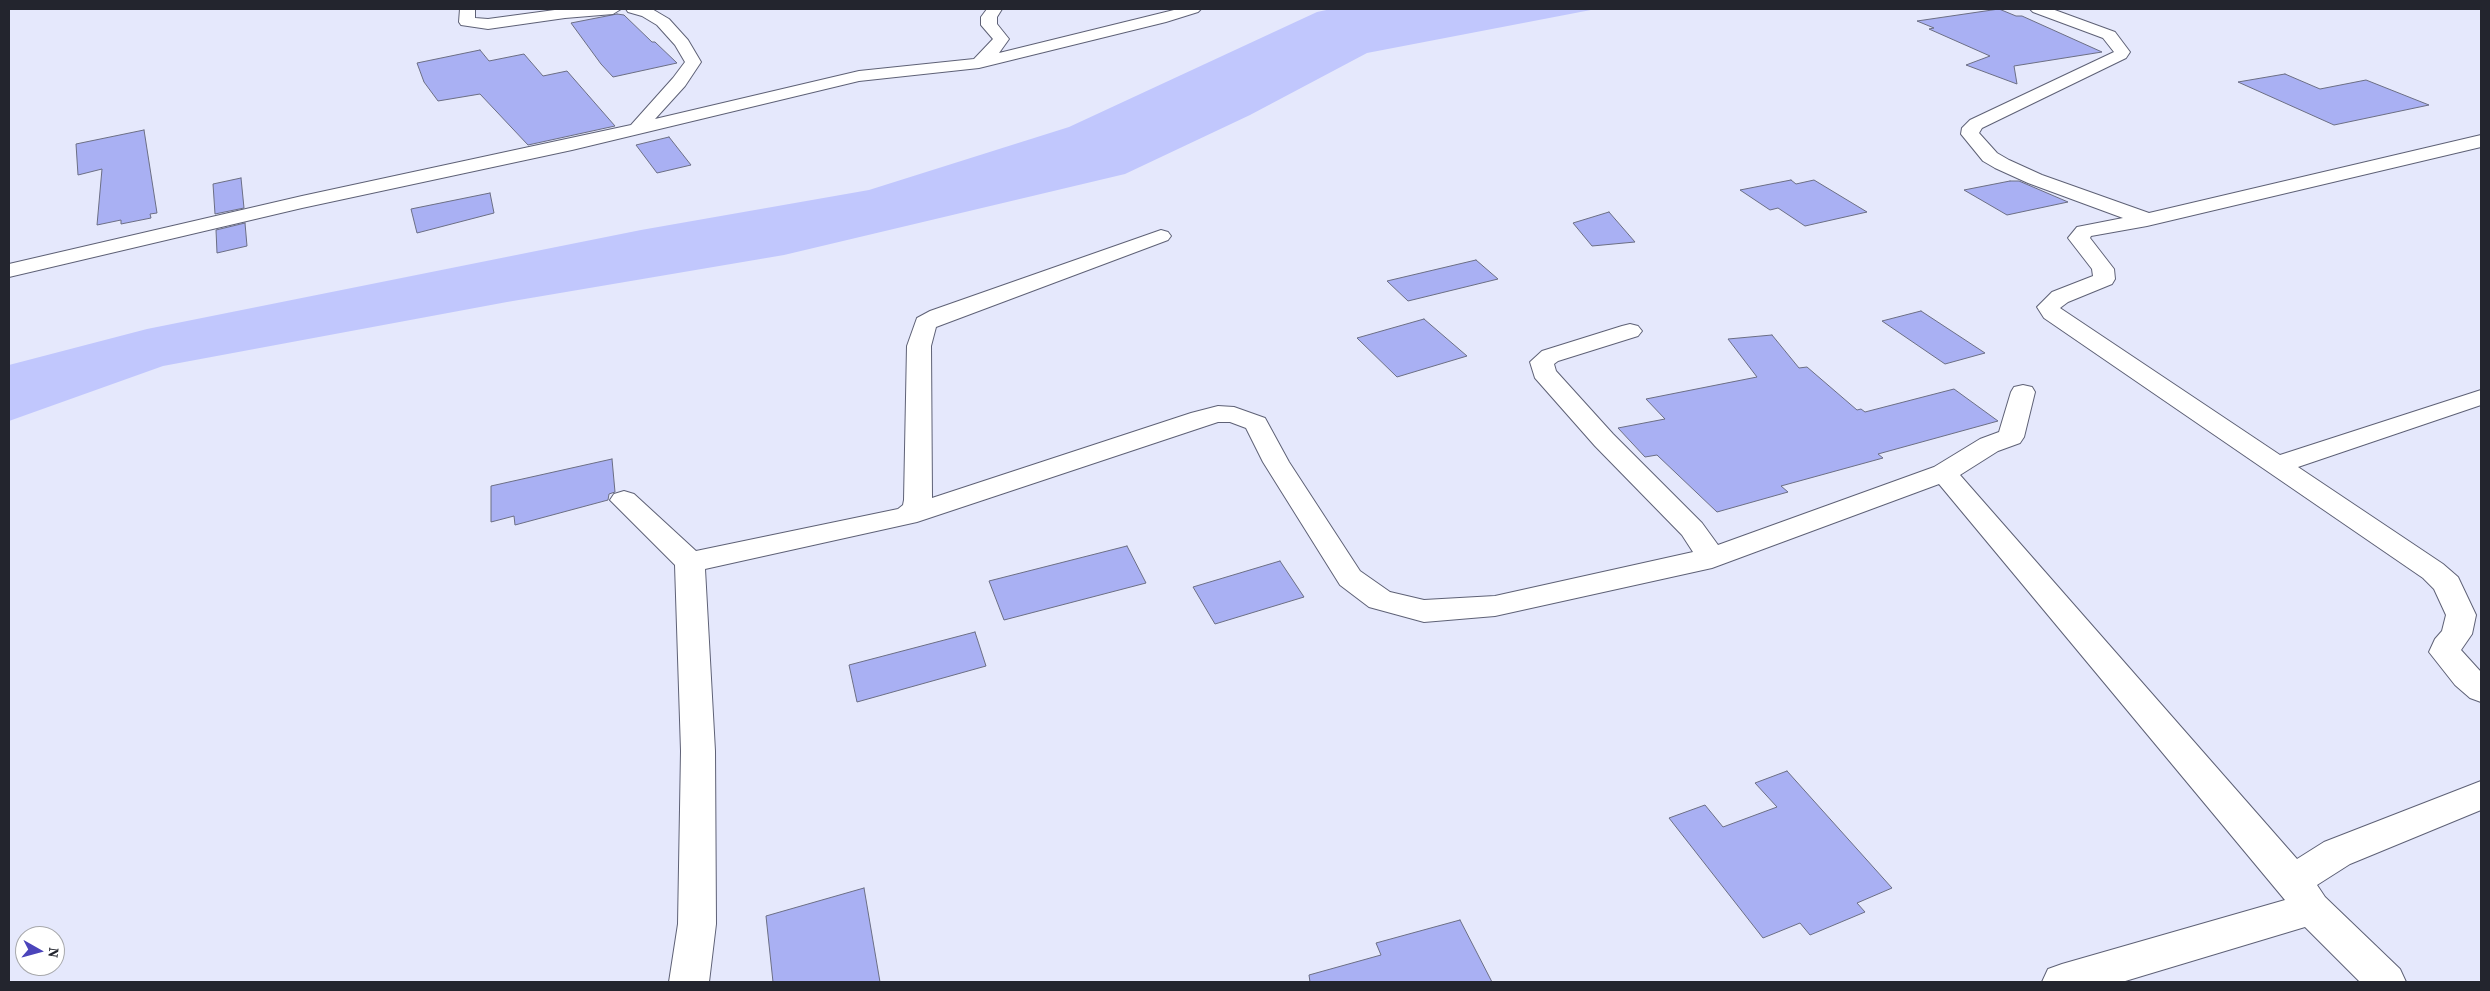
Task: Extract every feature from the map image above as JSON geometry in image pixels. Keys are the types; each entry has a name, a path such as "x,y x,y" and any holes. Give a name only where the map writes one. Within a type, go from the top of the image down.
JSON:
{"street":[{"path":"468,9 468,22 488,24 565,13 613,9"},
{"path":"633,9 647,12 663,22 682,43 693,62 638,127"},
{"path":"978,63 998,45 1001,39 989,25 989,16 994,9"},
{"path":"9,271 302,202 572,144 859,76 978,63 1161,19 1193,9"},
{"path":"2038,9 2109,35 2122,52 2120,55 1976,124 1971,128 1970,134 1990,157 2002,164 2035,179 2147,220"},
{"path":"2481,141 2147,220 2084,231 2079,238 2104,269 2104,279 2060,297 2048,307 2052,314 2434,572 2447,584 2461,615 2457,634 2446,647 2445,652 2454,664 2481,690"},
{"path":"907,516 916,509 918,500 919,346 926,323 938,316 1161,236"},
{"path":"1630,331 1550,356 1542,362 1544,373 1604,440 1692,529 1712,558"},
{"path":"690,562 907,516 1200,418 1218,414 1234,415 1256,423 1281,470 1350,578 1380,600 1424,611 1495,606 1712,558 1944,473 1989,445 2011,437 2023,392"},
{"path":"2276,465 2481,397"},
{"path":"1944,473 2303,895 2386,982"},
{"path":"624,500 690,562 698,771 697,924 689,982"},
{"path":"2062,982 2303,895 2337,852 2481,795"}],"shaded area":[{"path":"1331,9 1596,9 1367,53 1250,115 1125,174 784,255 507,302 163,366 9,421 9,365 147,329 641,230 869,190 1069,127 1317,12"}],"building":[{"path":"1999,9 2016,16 2022,16 2102,52 2014,66 2017,84 1966,65 1990,56 1929,29 1934,28 1917,21"},
{"path":"617,14 624,15 677,63 613,77 571,23"},
{"path":"480,50 489,61 524,54 543,76 567,71 615,126 528,145 480,94 438,101 424,82 417,63"},
{"path":"2285,74 2320,89 2366,80 2429,105 2334,125 2238,82"},
{"path":"144,130 157,213 150,214 151,218 121,224 121,220 97,225 102,169 78,175 76,144"},
{"path":"669,137 691,165 657,173 636,145"},
{"path":"241,178 244,208 215,214 213,184"},
{"path":"1791,180 1796,184 1814,180 1867,212 1805,226 1778,208 1770,210 1740,190"},
{"path":"2019,181 2068,202 2007,215 1964,190"},
{"path":"490,193 494,213 417,233 411,209"},
{"path":"1609,212 1635,242 1592,246 1573,223"},
{"path":"245,223 247,246 217,253 216,230"},
{"path":"1476,260 1498,279 1408,301 1387,281"},
{"path":"1921,311 1985,353 1945,364 1882,321"},
{"path":"1424,319 1467,356 1397,377 1357,338"},
{"path":"1772,335 1799,368 1807,367 1857,410 1861,409 1865,412 1954,389 1998,421 1878,454 1883,458 1781,486 1788,492 1717,512 1657,455 1645,457 1618,428 1665,419 1646,399 1757,377 1728,339"},
{"path":"612,459 615,492 609,494 608,500 515,525 514,516 491,522 491,486"},
{"path":"1127,546 1146,583 1004,620 989,581"},
{"path":"1280,561 1304,597 1215,624 1193,587"},
{"path":"975,632 986,666 857,702 849,665"},
{"path":"1787,771 1892,888 1857,903 1865,912 1810,935 1800,923 1763,938 1669,818 1705,805 1723,827 1777,807 1755,783"},
{"path":"864,888 880,982 773,982 766,916"},
{"path":"1460,920 1492,982 1310,982 1309,975 1381,955 1376,943"}]}
